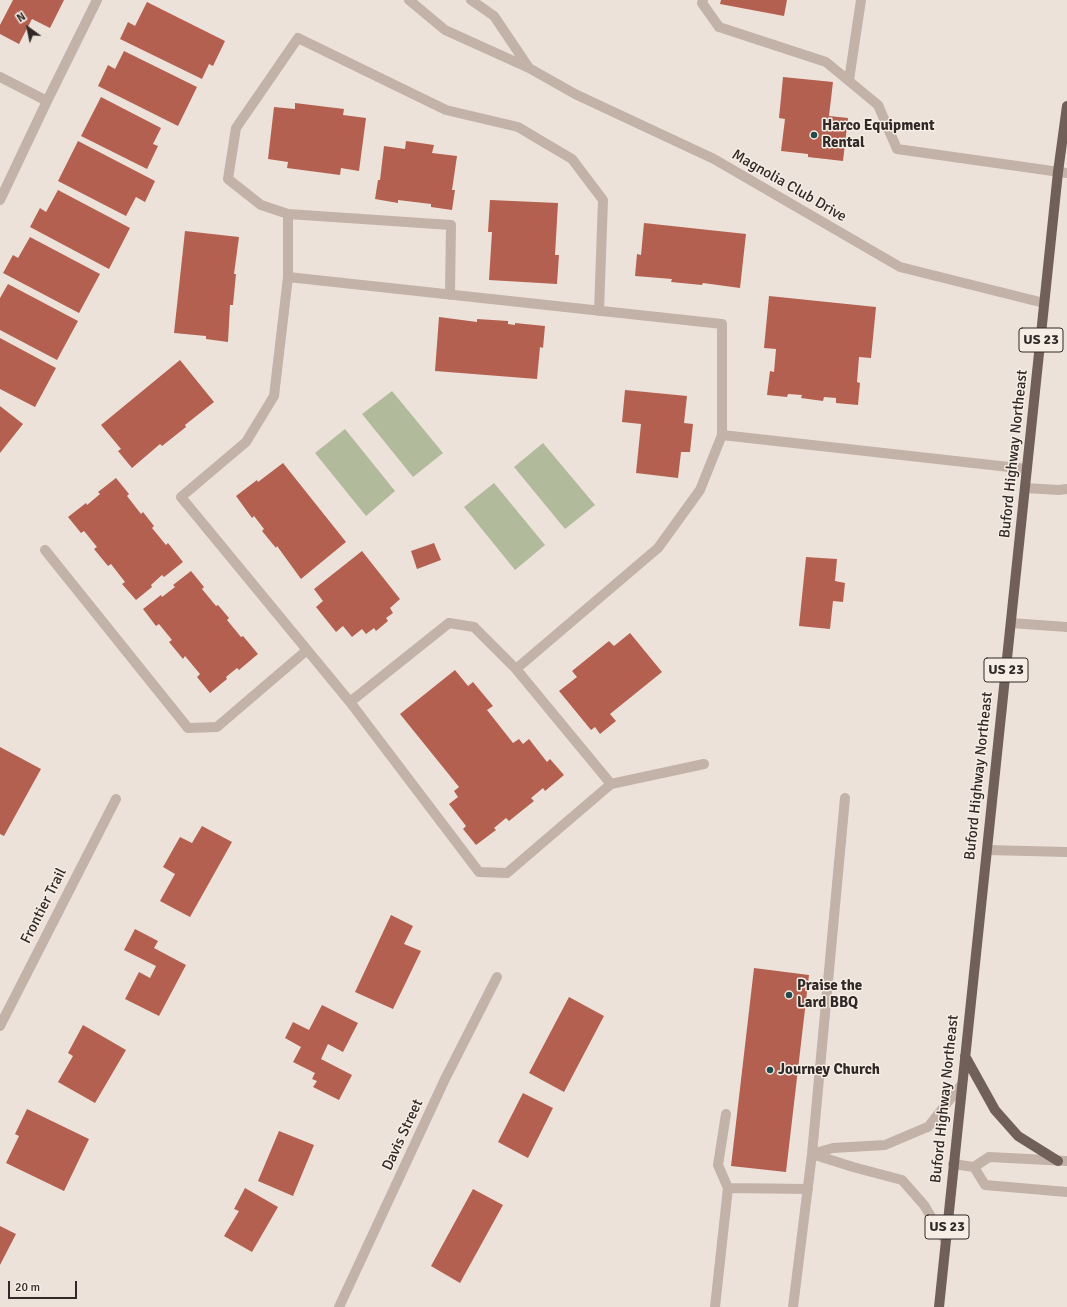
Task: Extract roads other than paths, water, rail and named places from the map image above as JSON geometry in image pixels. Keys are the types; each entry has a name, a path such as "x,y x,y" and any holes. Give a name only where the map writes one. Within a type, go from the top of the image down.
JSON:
{"main road":[{"name":"Buford Highway Northeast","path":"939,1307 1044,303 1062,173 1067,106"},
{"path":"965,1056 995,1110 1018,1136 1063,1161"}],"street":[{"path":"0,200 97,0"},
{"name":"Magnolia Club Drive","path":"409,0 420,3 445,30 529,68 575,94 714,159 900,267 1044,303"},
{"name":"Magnolia Club Drive","path":"471,0 494,16 529,68"},
{"path":"702,0 702,3 718,27 826,62 878,105 897,150 1062,173"},
{"path":"849,80 861,0"},
{"path":"450,295 450,226 288,214 261,205 228,178 236,128 298,38 446,110 518,127 572,159 603,200 599,311"},
{"path":"0,77 47,101"},
{"path":"288,214 288,278 274,396 246,442 180,497 350,702 479,872 507,873 611,784 704,764"},
{"path":"288,278 722,324 722,435 700,490 658,548 516,669"},
{"path":"722,435 1027,469"},
{"path":"1025,488 1067,489"},
{"path":"45,550 188,728 217,727 307,650"},
{"path":"350,702 449,623 474,627 516,669 611,784"},
{"path":"1011,623 1067,627"},
{"path":"793,1307 812,1154 845,798"},
{"name":"Frontier Trail","path":"0,1026 116,799"},
{"path":"987,850 1067,852"},
{"name":"Davis Street","path":"339,1307 445,1079 497,977"},
{"path":"812,1154 833,1148 885,1145 925,1128 962,1084"},
{"path":"715,1307 728,1188 718,1165 726,1114"},
{"path":"812,1154 902,1180 924,1205 945,1240"},
{"path":"953,1164 974,1167 989,1157 1063,1161"},
{"path":"974,1167 985,1185 1067,1192"},
{"path":"728,1188 808,1189"}],"place":[{"name":"Harco Equipment Rental","path":"814,135"},
{"name":"Praise the Lard BBQ","path":"789,995"},
{"name":"Journey Church","path":"770,1070"}]}
